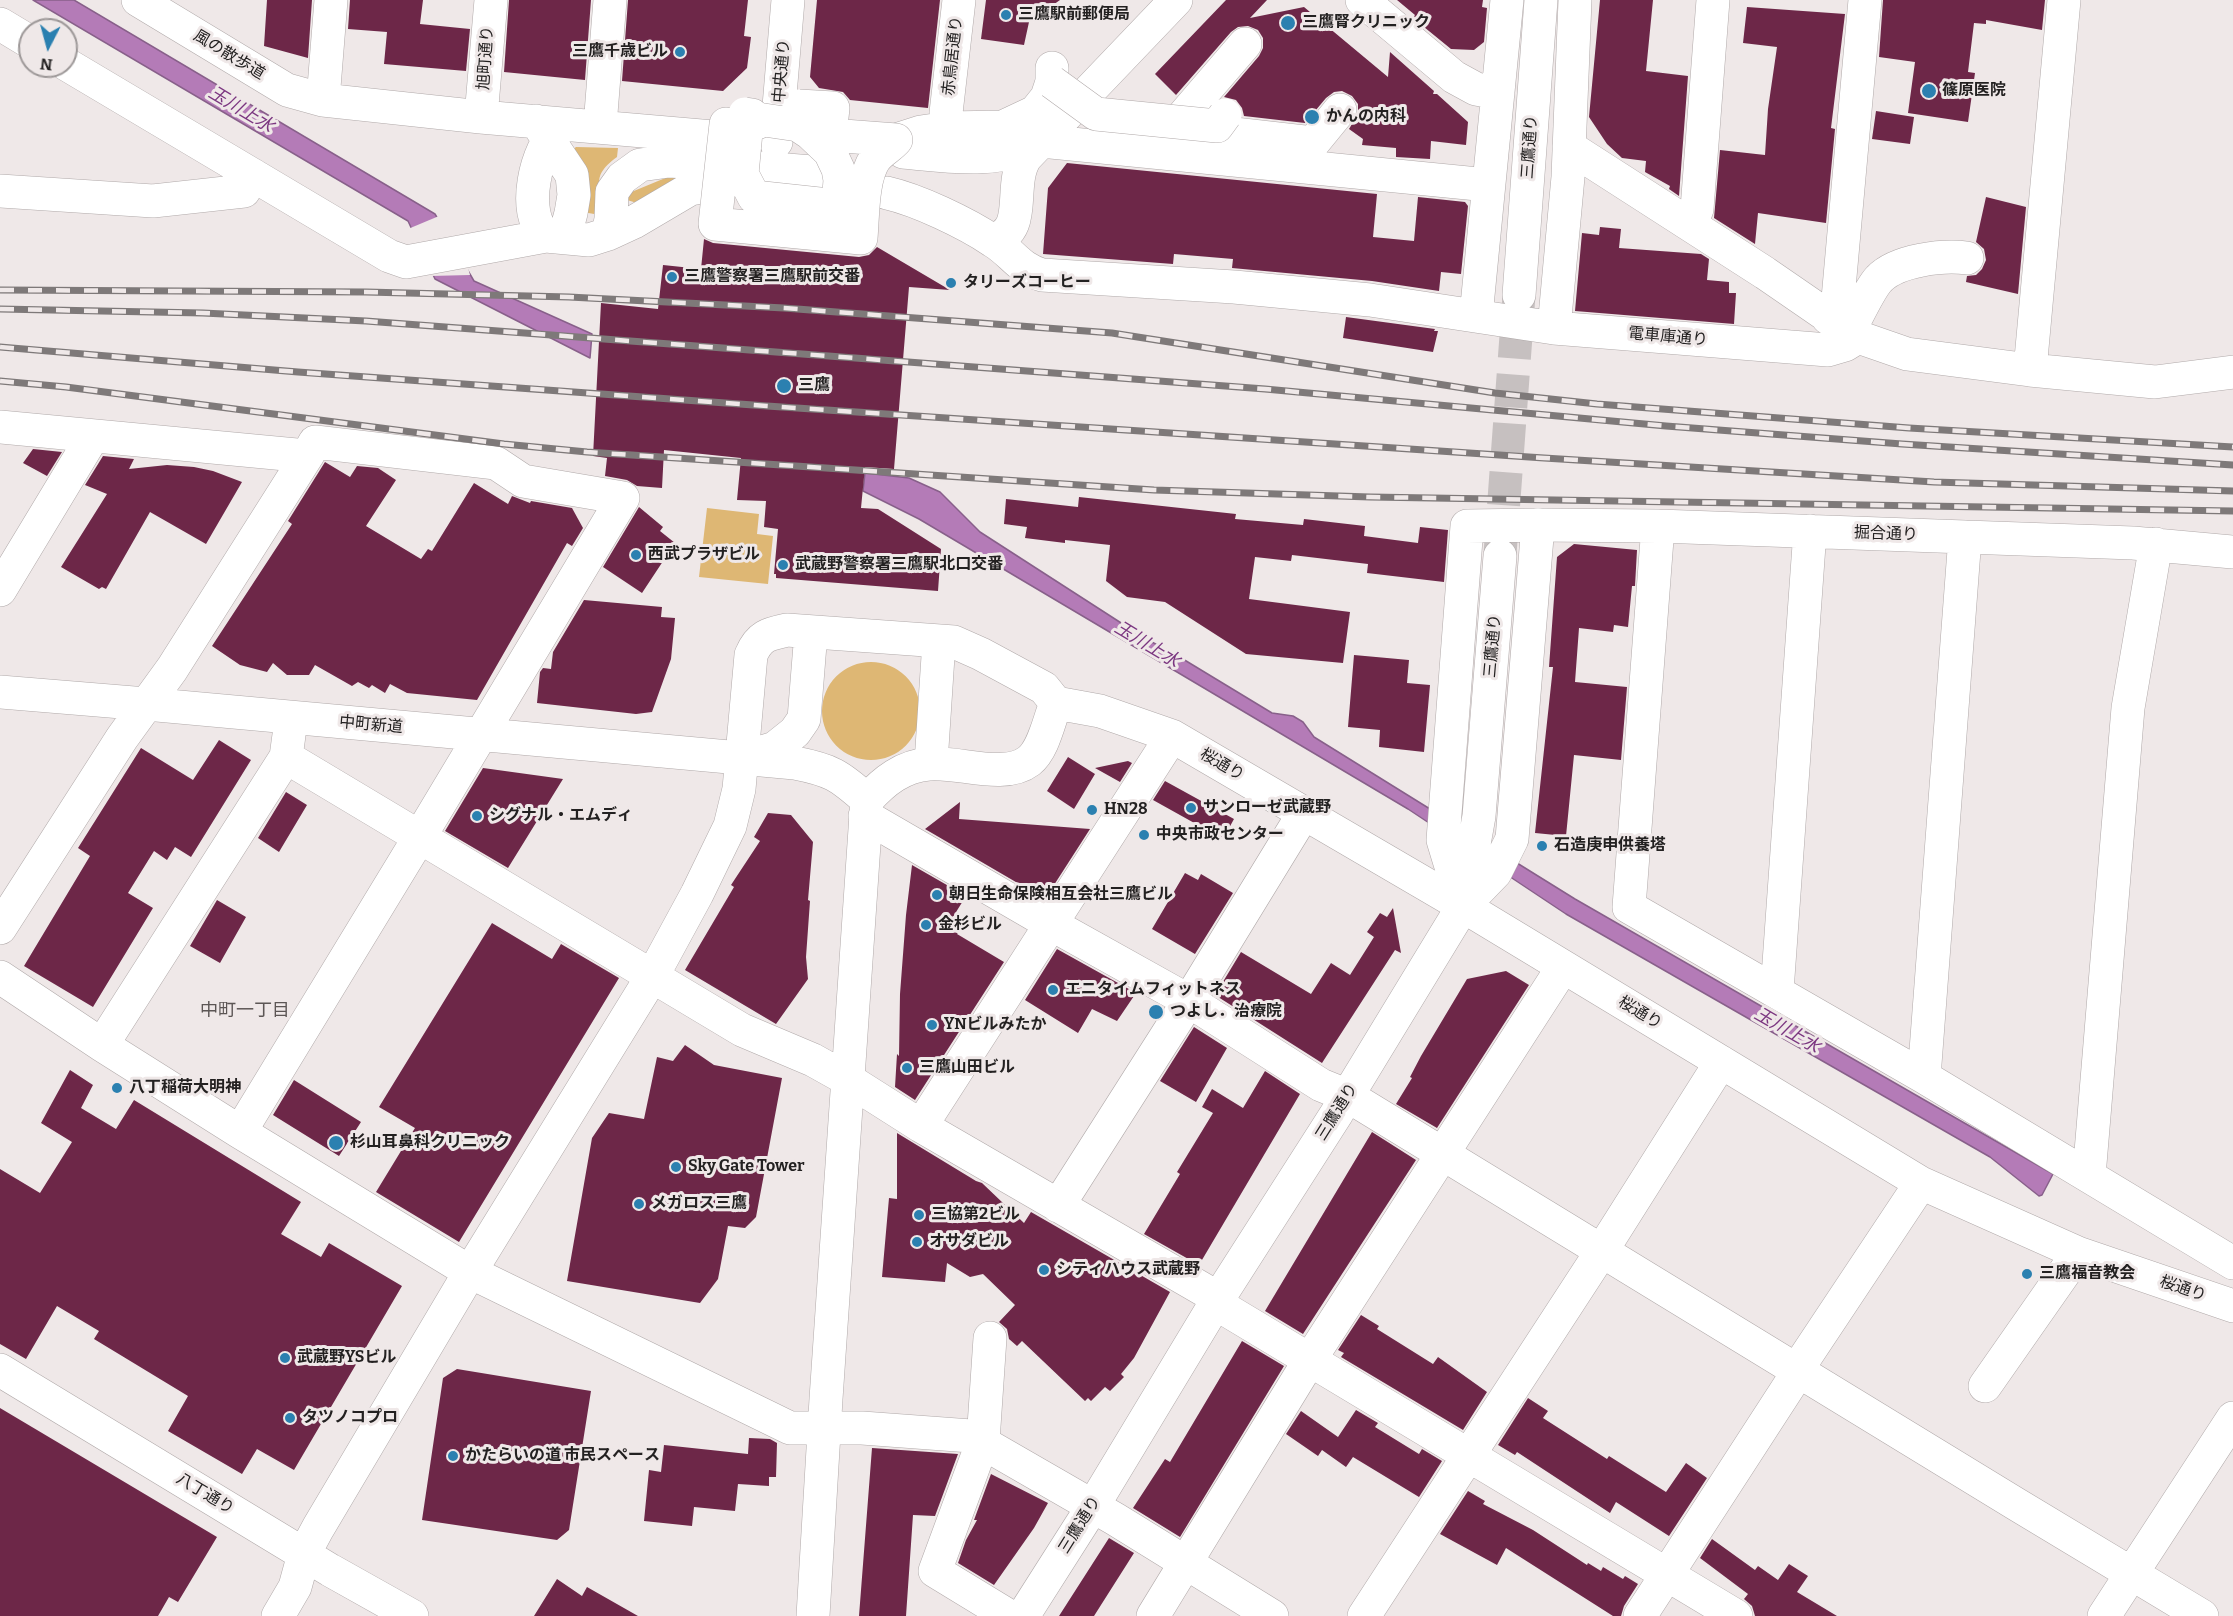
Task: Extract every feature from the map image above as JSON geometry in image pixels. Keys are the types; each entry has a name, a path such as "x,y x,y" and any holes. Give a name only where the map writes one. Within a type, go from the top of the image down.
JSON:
{"street":[{"name":"風の散歩道","path":"138,0 287,90 323,100 481,117 550,128 600,126 757,142"},
{"path":"323,100 331,0"},
{"name":"旭町通り","path":"481,117 491,0"},
{"path":"600,126 610,0"},
{"name":"中央通り","path":"788,0 757,142 742,174 754,197 838,206 830,180"},
{"name":"赤鳥居通り","path":"946,113 959,0"},
{"path":"78,71 389,256 406,262 552,236 589,240 608,234 690,189 757,142 833,108 830,135 877,141 958,157 1011,162 1026,157 1176,0"},
{"path":"1362,0 1454,77 1476,89 1498,93"},
{"path":"1476,316 1507,0"},
{"name":"三鷹通り","path":"1519,295 1541,0"},
{"path":"1554,328 1569,147 1575,0"},
{"path":"1690,225 1697,209 1713,0"},
{"path":"1845,329 1838,299 1865,0"},
{"path":"2030,370 2064,0"},
{"path":"0,24 18,35"},
{"path":"1184,109 1245,44"},
{"path":"830,180 877,141 948,128 1003,127 1035,112 1047,97 1052,75 1109,116 1184,109 1221,120 1234,134 1313,143 1340,111"},
{"path":"830,180 726,124 716,224 861,238 866,182 875,159 877,141"},
{"path":"550,128 536,177 533,210 539,230 552,236"},
{"path":"1041,141 1488,185"},
{"path":"608,234 612,192 622,178 640,165 757,142 830,152 838,169 830,180"},
{"path":"1569,147 1765,273 1845,329 1907,354 2030,370 2155,382 2233,372"},
{"path":"940,213 922,193 919,184 924,171 932,165 958,157"},
{"path":"993,240 1003,237 1014,223 1011,162"},
{"path":"0,191 153,201 244,191 253,175"},
{"name":"電車庫通り","path":"919,184 885,187 993,240 1029,271 1042,275 1370,300 1554,328 1828,350 1845,345 1845,329"},
{"path":"1845,329 1879,279 1895,268 1926,259 1967,258"},
{"path":"0,427 307,456"},
{"path":"0,590 93,436"},
{"path":"0,928 146,704 172,669 315,442 496,463 523,481 623,498 240,1132"},
{"path":"1463,906 1495,873 1512,839 1538,525"},
{"name":"掘合通り","path":"1463,906 1443,840 1467,526 1658,526 1810,531 2156,544 2233,552"},
{"path":"1658,526 1629,907 1924,1077 2233,1263"},
{"path":"1777,991 1810,531"},
{"path":"1924,1077 1965,537"},
{"path":"2090,1176 2128,708 2156,544"},
{"name":"三鷹通り","path":"1023,1616 1093,1506 1217,1300 1348,1095 1463,906 1479,816 1500,556"},
{"path":"278,1616 295,1587 304,1554 470,1272 653,975 697,894 730,826 739,789 752,655 757,642 771,633 787,630 954,642 992,659 1044,688 1056,703 1039,748 1030,760 1017,768 998,769 931,764 909,768 882,783 866,808 813,1616"},
{"path":"811,632 804,719 812,739 866,808 1051,924 1188,1001 1321,1085 1348,1095 2202,1616"},
{"path":"931,764 939,641"},
{"name":"中町新道","path":"0,692 742,759 819,768 841,777"},
{"name":"桜通り","path":"1056,703 1100,711 1172,736 1463,906 1921,1183 2078,1253 2233,1306"},
{"path":"102,1045 286,757 291,717"},
{"path":"742,759 775,748 795,732 804,719"},
{"path":"921,1126 1172,736"},
{"path":"286,757 742,1030 813,1060 848,1078 921,1126 1217,1300 1467,1455 1736,1616"},
{"path":"1058,1206 1304,813"},
{"path":"1153,1616 1311,1358 1563,967"},
{"path":"0,977 240,1132 470,1272 790,1428 862,1428 971,1436 1093,1506 1272,1616"},
{"path":"1364,1616 1722,1062"},
{"path":"1640,1616 1921,1183"},
{"path":"1985,1386 2078,1253"},
{"path":"990,1338 983,1442 935,1571 1009,1616"},
{"name":"八丁通り","path":"0,1370 304,1554 412,1616"},
{"path":"2104,1616 2233,1418"}],"shaded area":[{"path":"576,147 618,148 617,157 600,177 600,203 598,212 594,214 583,212 571,151"},
{"path":"696,170 637,203 627,200 629,193 675,174"},
{"path":"707,508 759,514 757,534 773,536 768,584 699,577"},
{"path":"871,662 890,666 906,676 916,692 920,711 916,730 906,746 890,756 871,760 852,756 836,746 826,730 822,711 826,692 836,676 852,666"}],"water":[{"name":"玉川上水","path":"33,0 74,0 435,214 474,281 592,334 590,358 435,279 408,221 78,27 78,18 64,18"},
{"name":"玉川上水","path":"865,473 909,478 940,492 980,532 1146,639 1272,713 1293,716 1303,722 1314,737 1575,899 2053,1174 2042,1195 2039,1196 1990,1157 1566,914 1408,809 919,519 863,491"}],"pier":[{"path":"439,216 466,260 470,275 430,276 408,229"}],"building":[{"path":"267,0 312,0 308,58 264,46"},
{"path":"350,0 423,0 420,24 470,29 466,71 384,64 387,32 348,29"},
{"path":"509,0 591,0 585,80 504,72"},
{"name":"三鷹千歳ビル","path":"628,0 748,0 744,36 751,37 747,68 723,91 622,81"},
{"path":"817,0 940,0 928,108 850,100 843,92 819,88 810,77"},
{"path":"986,0 1060,0 1029,22 1024,45 981,39"},
{"path":"1226,0 1267,0 1250,18 1304,7 1388,77 1390,52 1434,91 1433,94 1437,94 1468,122 1466,145 1431,141 1430,159 1396,157 1396,148 1362,145 1363,139 1349,129 1358,114 1358,104 1352,96 1342,91 1334,92 1326,98 1305,123 1244,116 1236,100 1224,97 1259,56 1263,48 1263,38 1258,30 1248,26 1238,27 1231,32 1176,95 1155,74"},
{"path":"1397,0 1483,0 1482,7 1487,8 1484,42 1474,50 1451,49 1413,18 1415,15"},
{"path":"1600,0 1653,0 1646,71 1688,76 1679,196 1669,189 1670,186 1645,172 1646,161 1622,158 1607,144 1589,117"},
{"path":"1883,0 2045,0 2042,30 1986,20 1986,24 1974,23 1968,72 1975,73 1968,122 1908,113 1915,62 1879,57"},
{"path":"1747,7 1845,14 1831,128 1835,129 1826,223 1758,213 1755,244 1714,218 1720,150 1765,155 1768,109 1777,47 1743,43"},
{"path":"1876,111 1914,117 1910,144 1872,139"},
{"path":"1067,163 1377,194 1373,237 1414,241 1418,197 1465,202 1468,206 1461,274 1441,272 1439,291 1372,281 1232,268 1233,259 1174,254 1173,264 1043,254 1048,188"},
{"path":"1986,197 2026,207 2018,294 1966,282 1967,276 1976,275 1986,260 1984,249 1976,242"},
{"path":"1600,227 1621,229 1619,248 1701,254 1709,259 1707,280 1729,282 1729,293 1736,293 1734,324 1575,311 1582,233 1599,235"},
{"path":"704,239 713,243 859,257 869,255 877,247 950,290 909,287 894,469 865,467 861,508 878,509 941,549 938,591 776,578 774,574 778,529 764,527 766,501 737,500 741,458 664,450 662,488 637,486 627,480 605,476 607,458 593,456 601,303 658,309 663,265 701,269"},
{"path":"1346,317 1435,329 1434,331 1438,331 1433,352 1343,338"},
{"path":"33,449 62,452 47,476 23,463"},
{"path":"103,456 134,459 129,469 167,465 194,467 213,471 242,482 206,544 150,512 106,589 102,587 99,589 61,567 107,494 85,485"},
{"path":"325,462 350,477 357,466 378,468 396,480 366,526 421,559 428,549 432,551 474,483 508,504 512,496 530,503 531,501 572,508 583,528 572,546 567,543 477,700 407,693 390,684 385,693 372,685 369,688 358,682 352,686 315,665 309,675 287,675 273,663 267,672 240,665 212,646 292,524 288,521"},
{"path":"1079,497 1236,514 1235,519 1303,525 1304,519 1365,526 1364,536 1418,543 1420,527 1448,530 1444,582 1367,573 1368,564 1292,555 1291,561 1255,557 1249,599 1350,612 1343,663 1246,654 1165,602 1127,597 1106,581 1110,545 1025,538 1027,527 1004,524 1006,499 1078,507"},
{"name":"西武プラザビル","path":"639,507 663,527 660,531 675,543 642,593 603,567"},
{"path":"1574,544 1637,550 1635,586 1632,586 1628,627 1614,625 1613,632 1579,628 1575,682 1627,687 1621,760 1574,755 1566,836 1535,833 1553,667 1549,667 1557,557"},
{"path":"584,600 662,607 661,617 675,618 671,659 652,712 636,714 537,703 540,672 543,668 551,669 553,652"},
{"path":"1354,655 1409,660 1407,683 1430,685 1424,752 1379,747 1380,730 1348,727"},
{"path":"219,740 251,760 191,857 175,847 167,860 154,851 128,893 153,908 93,1007 24,966 90,856 78,848 141,748 193,780"},
{"path":"1068,757 1095,774 1074,809 1047,791"},
{"path":"1128,761 1132,763 1120,782 1095,768"},
{"path":"483,768 563,779 508,868 445,831"},
{"name":"サンローゼ武蔵野","path":"1165,781 1234,819 1223,839 1153,800"},
{"path":"286,792 307,805 279,852 258,838"},
{"path":"960,802 959,819 1090,829 1045,899 925,829"},
{"path":"768,813 791,815 813,842 808,900 810,901 806,957 808,979 776,1024 685,970 734,887 731,885 760,841 754,837"},
{"path":"912,865 966,896 948,925 959,931 957,934 1004,962 915,1100 895,1087 897,1054 899,1056 900,994 906,915"},
{"path":"1185,873 1198,880 1201,874 1233,893 1195,954 1152,929"},
{"path":"217,900 246,917 220,963 190,946"},
{"path":"1393,908 1401,953 1395,950 1322,1063 1215,995 1241,952 1311,994 1331,963 1350,975 1374,937 1367,932 1380,913 1387,917"},
{"path":"492,923 552,959 561,944 619,978 459,1242 376,1192 415,1128 379,1107"},
{"path":"1057,949 1136,993 1117,1021 1092,1009 1078,1033 1025,1000"},
{"path":"1506,971 1529,985 1437,1128 1396,1104 1412,1078 1410,1077 1421,1056 1467,979"},
{"path":"1194,1027 1227,1048 1196,1102 1160,1081"},
{"name":"Sky Gate Tower","path":"685,1045 714,1065 782,1078 756,1217 745,1228 728,1226 718,1279 700,1303 567,1281 592,1138 609,1113 644,1119 657,1057 673,1061"},
{"path":"70,1070 93,1085 81,1108 116,1129 134,1100 301,1202 281,1234 321,1257 329,1243 402,1286 294,1470 257,1449 242,1474 168,1431 188,1396 94,1339 99,1331 57,1306 26,1359 0,1344 0,1169 40,1193 72,1142 41,1123"},
{"path":"1265,1071 1300,1094 1199,1265 1144,1234 1180,1174 1177,1172 1213,1113 1202,1107 1212,1089 1243,1108"},
{"path":"294,1080 361,1122 339,1156 273,1115"},
{"path":"1372,1132 1416,1160 1303,1334 1265,1311"},
{"name":"シティハウス武蔵野","path":"897,1133 982,1183 1024,1223 1031,1212 1170,1292 1134,1358 1121,1374 1124,1377 1110,1391 1105,1387 1091,1401 1088,1398 1085,1401 1022,1341 1017,1346 1009,1339 1007,1329 999,1322 1015,1305 983,1274 970,1277 947,1263 945,1282 882,1277 889,1198 897,1199"},
{"path":"1361,1315 1379,1326 1377,1329 1433,1364 1438,1357 1487,1392 1463,1430 1341,1357 1344,1353 1338,1350"},
{"path":"1242,1341 1284,1366 1180,1537 1133,1508 1165,1459 1170,1462"},
{"path":"457,1369 591,1391 569,1530 557,1540 422,1520 443,1378"},
{"path":"1528,1398 1548,1411 1543,1418 1607,1459 1609,1456 1666,1492 1686,1463 1707,1478 1669,1536 1616,1502 1610,1513 1517,1452 1515,1455 1498,1445"},
{"path":"0,1408 217,1537 178,1602 169,1597 158,1616 0,1616"},
{"path":"1356,1410 1378,1423 1375,1427 1419,1454 1422,1449 1442,1461 1419,1497 1353,1457 1346,1467 1322,1450 1318,1456 1286,1434 1301,1411 1338,1437"},
{"path":"749,1438 770,1439 777,1443 776,1477 769,1477 769,1486 738,1484 735,1511 694,1507 692,1526 644,1521 649,1470 661,1472 664,1445 748,1454"},
{"path":"872,1448 958,1454 935,1516 913,1515 906,1616 859,1616"},
{"path":"991,1474 1048,1503 1034,1528 994,1585 958,1563 966,1540 977,1520 974,1520"},
{"path":"1468,1491 1485,1501 1483,1504 1533,1530 1587,1565 1588,1563 1601,1571 1603,1567 1623,1579 1625,1576 1638,1584 1624,1606 1621,1616 1613,1616 1506,1548 1497,1565 1440,1534"},
{"path":"1109,1538 1134,1553 1094,1616 1059,1616"},
{"path":"1712,1539 1755,1570 1758,1566 1778,1580 1789,1564 1808,1576 1797,1592 1837,1616 1755,1616 1752,1606 1744,1599 1748,1594 1700,1558"},
{"path":"557,1579 582,1596 587,1587 638,1616 534,1616"}],"tunnel":[{"path":"1500,554 1519,295"}],"railway":[{"path":"0,290 366,292 569,297 784,308 1112,333 1495,393 1597,404 1909,428 2233,447"},
{"path":"0,309 203,313 366,321 1265,389 1666,426 2233,465"},
{"path":"0,347 298,372 767,406 1544,458 1934,482 2233,491"},
{"path":"0,381 66,387 504,444 587,452 1154,490 1370,497 2233,511"}],"place":[{"name":"三鷹駅前郵便局","path":"1006,15"},
{"name":"三鷹腎クリニック","path":"1288,23"},
{"name":"三鷹千歳ビル","path":"680,52"},
{"name":"篠原医院","path":"1929,91"},
{"name":"かんの内科","path":"1312,117"},
{"name":"三鷹警察署三鷹駅前交番","path":"672,277"},
{"name":"タリーズコーヒー","path":"951,283"},
{"name":"三鷹","path":"784,386"},
{"name":"西武プラザビル","path":"636,555"},
{"name":"武蔵野警察署三鷹駅北口交番","path":"783,565"},
{"name":"サンローゼ武蔵野","path":"1191,808"},
{"name":"HN28","path":"1092,810"},
{"name":"シグナル・エムディ","path":"477,816"},
{"name":"中央市政センター","path":"1144,835"},
{"name":"石造庚申供養塔","path":"1542,846"},
{"name":"朝日生命保険相互会社三鷹ビル","path":"937,895"},
{"name":"金杉ビル","path":"926,925"},
{"name":"エニタイムフィットネス","path":"1053,990"},
{"name":"つよし．治療院","path":"1156,1012"},
{"name":"YNビルみたか","path":"932,1025"},
{"name":"三鷹山田ビル","path":"907,1068"},
{"name":"八丁稲荷大明神","path":"117,1088"},
{"name":"杉山耳鼻科クリニック","path":"336,1143"},
{"name":"Sky Gate Tower","path":"676,1167"},
{"name":"メガロス三鷹","path":"639,1204"},
{"name":"三協第2ビル","path":"919,1215"},
{"name":"オサダビル","path":"917,1242"},
{"name":"シティハウス武蔵野","path":"1044,1270"},
{"name":"三鷹福音教会","path":"2027,1274"},
{"name":"武蔵野YSビル","path":"285,1358"},
{"name":"タツノコプロ","path":"290,1418"},
{"name":"かたらいの道 市民スペース","path":"453,1456"}],"district":[{"name":"中町一丁目","path":"245,1011"}]}
